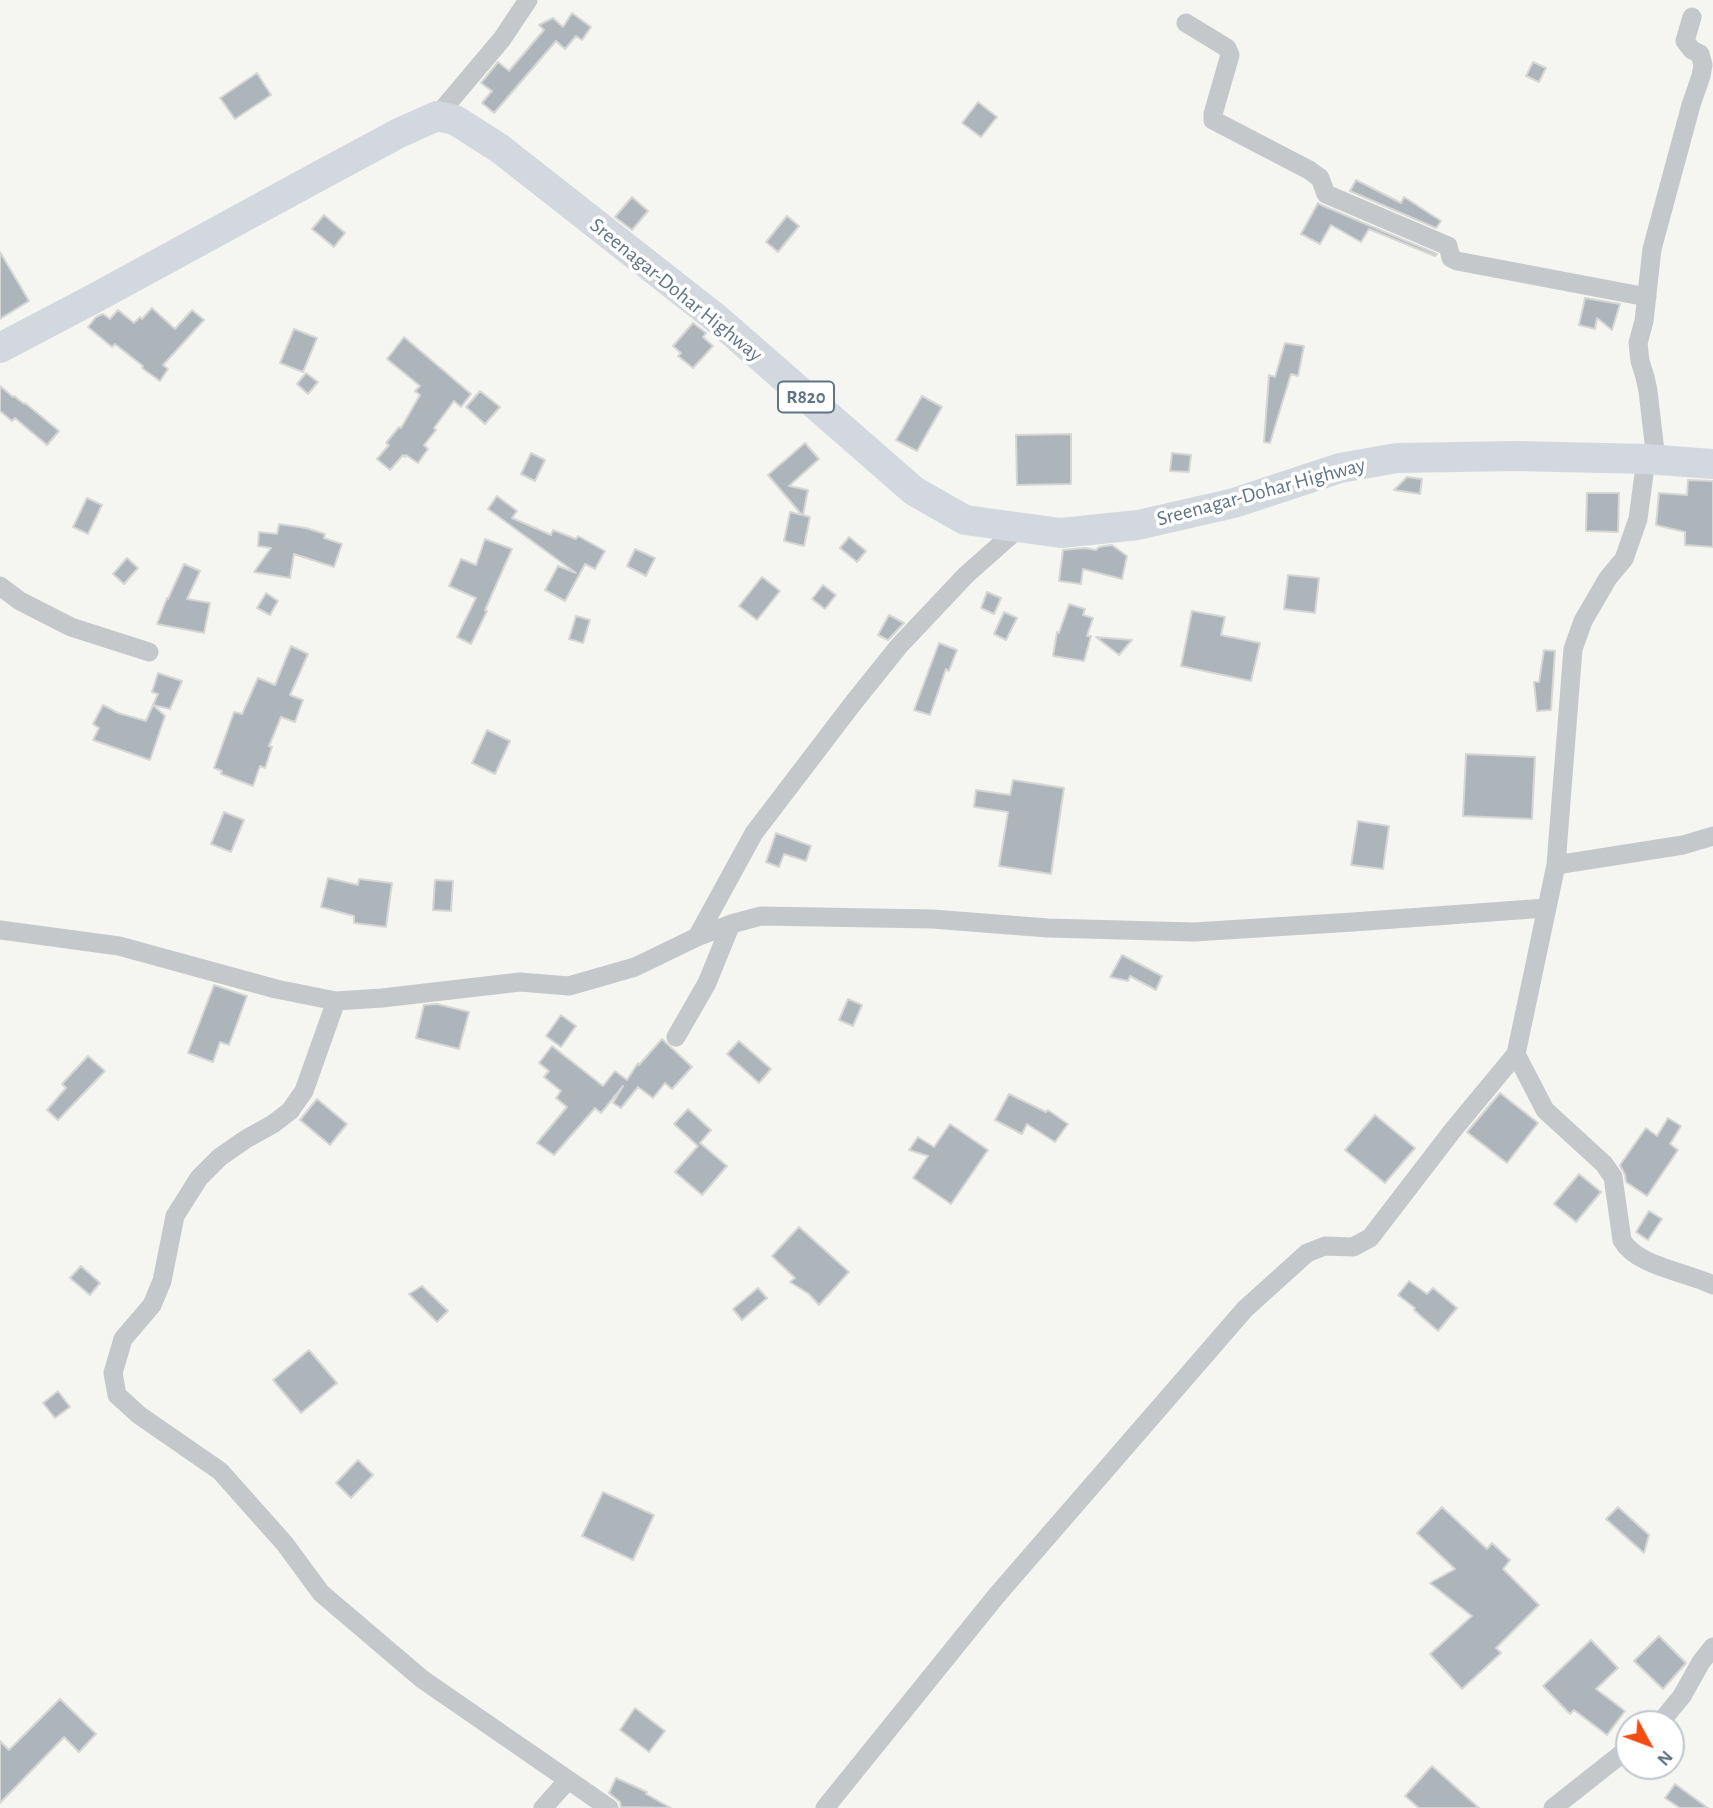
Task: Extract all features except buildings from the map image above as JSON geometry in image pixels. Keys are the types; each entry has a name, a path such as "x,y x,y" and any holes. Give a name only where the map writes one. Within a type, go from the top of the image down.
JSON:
{"main road":[{"path":"0,348 399,133 437,116"},
{"name":"Sreenagar-Dohar Highway","path":"437,116 455,120 499,148 717,320 914,491 965,520 1061,533 1138,525 1234,503 1340,468 1397,458 1516,456 1651,459 1713,464"}],"street":[{"path":"437,116 502,39 528,0"},
{"path":"825,1808 997,1595 1245,1310 1307,1253 1325,1246 1353,1247 1370,1238 1452,1130 1516,1054 1556,865 1573,649 1583,621 1608,578 1624,559 1638,519 1651,459 1648,391 1638,343 1644,321 1652,249 1703,65 1700,54 1692,50 1685,41 1692,17"},
{"path":"1186,23 1227,48 1230,55 1213,120 1309,170 1320,178 1326,194 1448,246 1451,258 1457,261 1647,297"},
{"path":"697,937 754,833 854,702 899,646 965,575 1019,528"},
{"path":"0,586 20,601 71,627 149,652"},
{"path":"1556,865 1683,845 1713,836"},
{"path":"0,930 119,946 276,989 336,1001 520,982 569,986 635,967 697,937 761,916 932,919 1048,928 1194,932 1546,908"},
{"path":"676,1037 707,983 731,924"},
{"path":"336,1001 304,1091 290,1111 220,1157 199,1178 176,1216 162,1281 152,1305 123,1339 113,1373 117,1395 139,1415 220,1471 285,1544 321,1593 422,1679 609,1808"},
{"path":"1516,1054 1545,1110 1604,1164 1613,1177 1622,1240 1626,1249 1641,1259 1713,1285"},
{"path":"1670,1710 1713,1647"},
{"path":"1553,1808 1615,1759"},
{"path":"543,1808 568,1780"}]}
